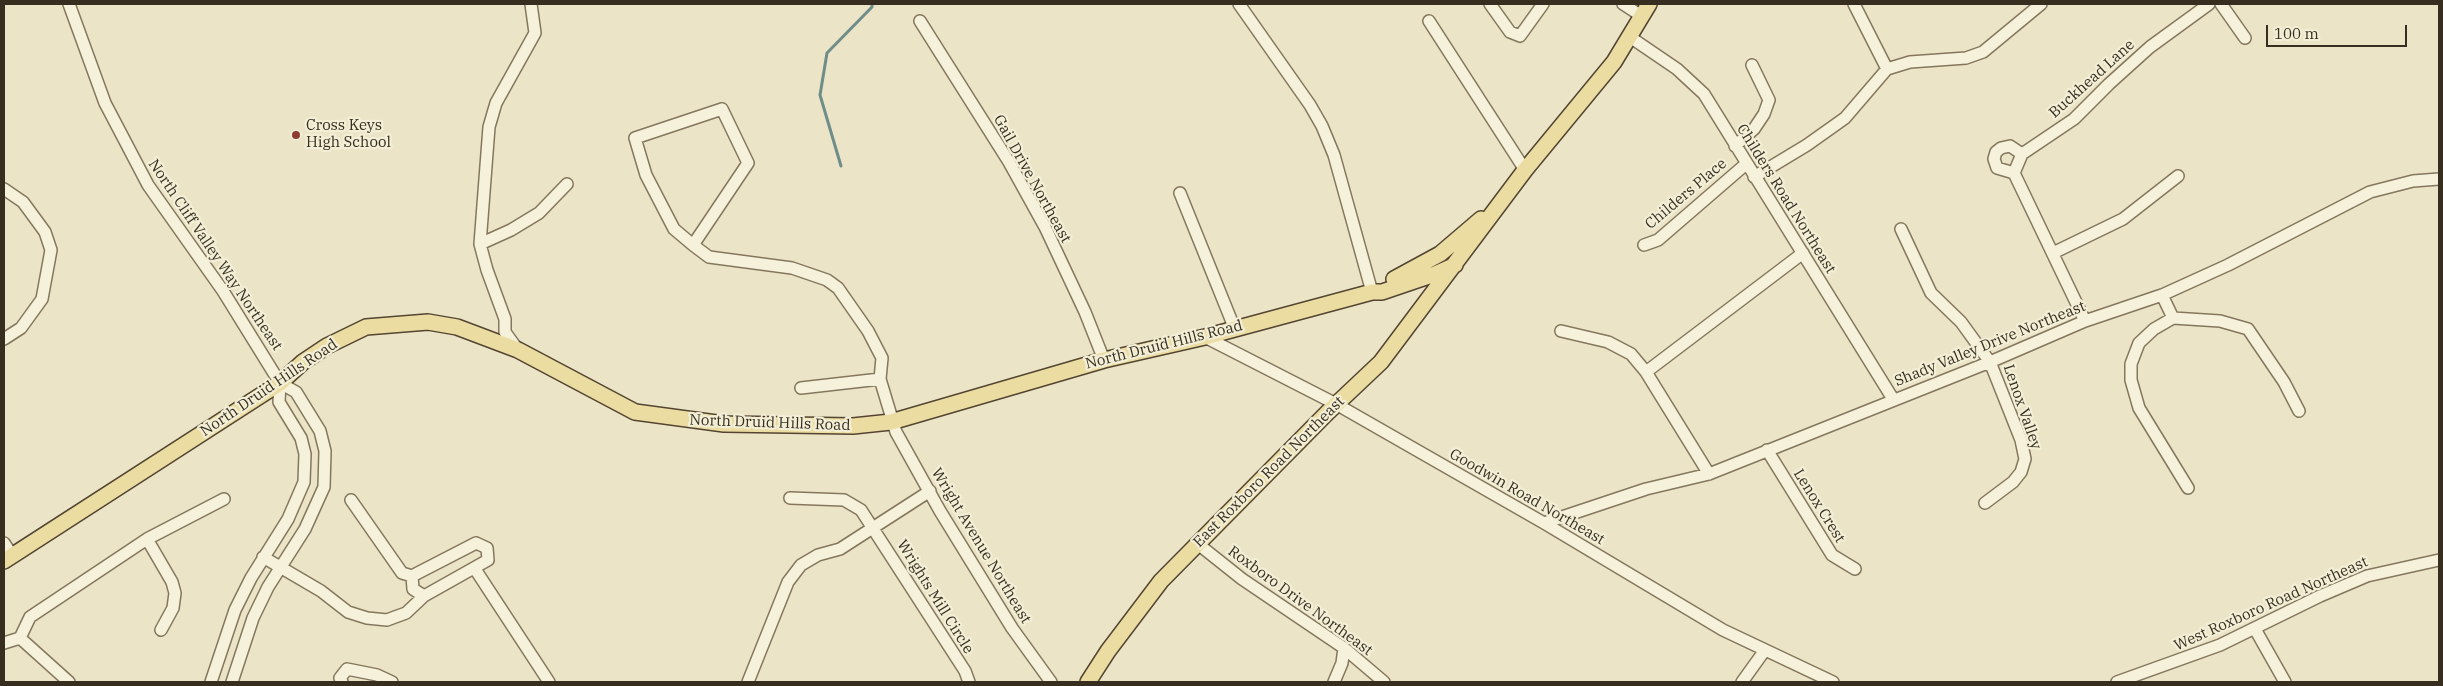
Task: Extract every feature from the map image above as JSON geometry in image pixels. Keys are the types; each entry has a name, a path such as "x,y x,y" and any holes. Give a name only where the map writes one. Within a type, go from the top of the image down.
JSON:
{"main road":[{"path":"1372,292 1380,284 1401,277 1440,254 1505,198 1614,62 1646,10"},
{"name":"East Roxboro Road Northeast","path":"1088,682 1108,651 1161,581 1336,404 1381,362 1505,198"},
{"name":"North Druid Hills Road","path":"6,553 280,383 304,362 327,346 366,327 428,322 457,327 518,350 634,412 733,424 853,426 891,422 1104,360 1205,337 1234,327 1372,292 1382,292 1422,279 1454,265"}],"street":[{"name":"North Cliff Valley Way Northeast","path":"68,4 105,103 148,185 223,291 280,383"},
{"path":"518,350 504,332 505,319 487,270 480,244 489,127 496,103 535,34 531,4"},
{"path":"1239,4 1310,105 1322,126 1334,155 1372,292"},
{"path":"1490,4 1510,32 1520,36 1543,4"},
{"path":"1623,4 1646,10"},
{"path":"1854,4 1887,69"},
{"path":"1754,177 1807,145 1845,118 1887,69 1910,62 1966,58 1984,52 2041,4"},
{"name":"Buckhead Lane","path":"2022,154 2074,119 2108,84 2150,47 2209,4"},
{"path":"2221,4 2245,38"},
{"name":"Gail Drive Northeast","path":"920,20 1009,162 1045,227 1104,360"},
{"path":"1429,21 1526,170"},
{"name":"Childers Road Northeast","path":"1630,37 1677,69 1704,94 1893,399"},
{"path":"1735,146 1764,114 1769,100 1752,65"},
{"name":"Wright Avenue Northeast","path":"693,245 748,163 722,109 635,138 646,175 674,229 693,245 709,257 792,268 827,280 838,288 868,331 882,358 880,379 891,422 930,492 1012,628 1051,682"},
{"path":"2014,173 2022,154 2010,146 2001,148 1996,152 1994,159 1997,168 2014,173 2085,322"},
{"name":"Childers Place","path":"1644,245 1658,240 1746,164"},
{"path":"2053,253 2123,219 2178,176"},
{"name":"Shady Valley Drive Northeast","path":"1544,523 1646,489 1709,474 2085,322 2162,294 2228,265 2370,192 2413,181 2439,179"},
{"path":"480,244 511,230 539,213 567,184"},
{"path":"4,189 23,202 45,232 51,250 42,299 21,328 4,339"},
{"path":"1180,193 1234,327"},
{"name":"Lenox Valley","path":"1901,229 1931,293 1961,322 1990,362 2021,440 2025,459 2021,472 2013,482 1984,503"},
{"path":"1646,372 1803,253"},
{"path":"2162,294 2173,318"},
{"path":"2188,488 2139,408 2131,380 2131,364 2139,343 2154,329 2173,318 2220,322 2248,329 2284,382 2299,411"},
{"path":"1562,331 1608,342 1631,354 1646,372 1709,474"},
{"name":"Goodwin Road Northeast","path":"1205,337 1336,404 1544,523 1723,630 1833,682"},
{"path":"801,388 880,379"},
{"path":"211,682 235,610 263,558 288,519 304,482 305,461 302,438 279,402 280,383 296,392 320,431 326,468 324,487 305,529 280,568 253,618 232,682"},
{"name":"Lenox Crest","path":"1766,450 1832,556 1855,569"},
{"path":"762,682 749,681 788,582 801,565 818,555 840,549 930,492"},
{"name":"Wrights Mill Circle","path":"790,498 844,500 862,510 965,671 969,682"},
{"path":"4,643 20,638 30,617 147,539 224,499"},
{"path":"263,558 321,591 348,612 368,618 387,620 406,613 424,596 476,569 488,560 487,548 476,543 412,576 402,573 351,500"},
{"path":"147,539 172,582 175,593 173,608 161,630"},
{"name":"Roxboro Drive Northeast","path":"1198,544 1242,579 1344,648 1384,682"},
{"name":"West Roxboro Road Northeast","path":"2117,682 2203,651 2367,576 2439,560"},
{"path":"476,569 549,682"},
{"path":"412,576 413,589 424,596"},
{"path":"2254,629 2285,682"},
{"path":"20,638 67,682"},
{"path":"1334,682 1342,663 1344,648"},
{"path":"1742,682 1765,650"},
{"path":"342,682 340,678 347,670 377,675 392,682"}],"waterway":[{"path":"841,166 820,95 827,53 872,7 872,4"}],"place":[{"name":"Cross Keys High School","path":"296,135"}]}
